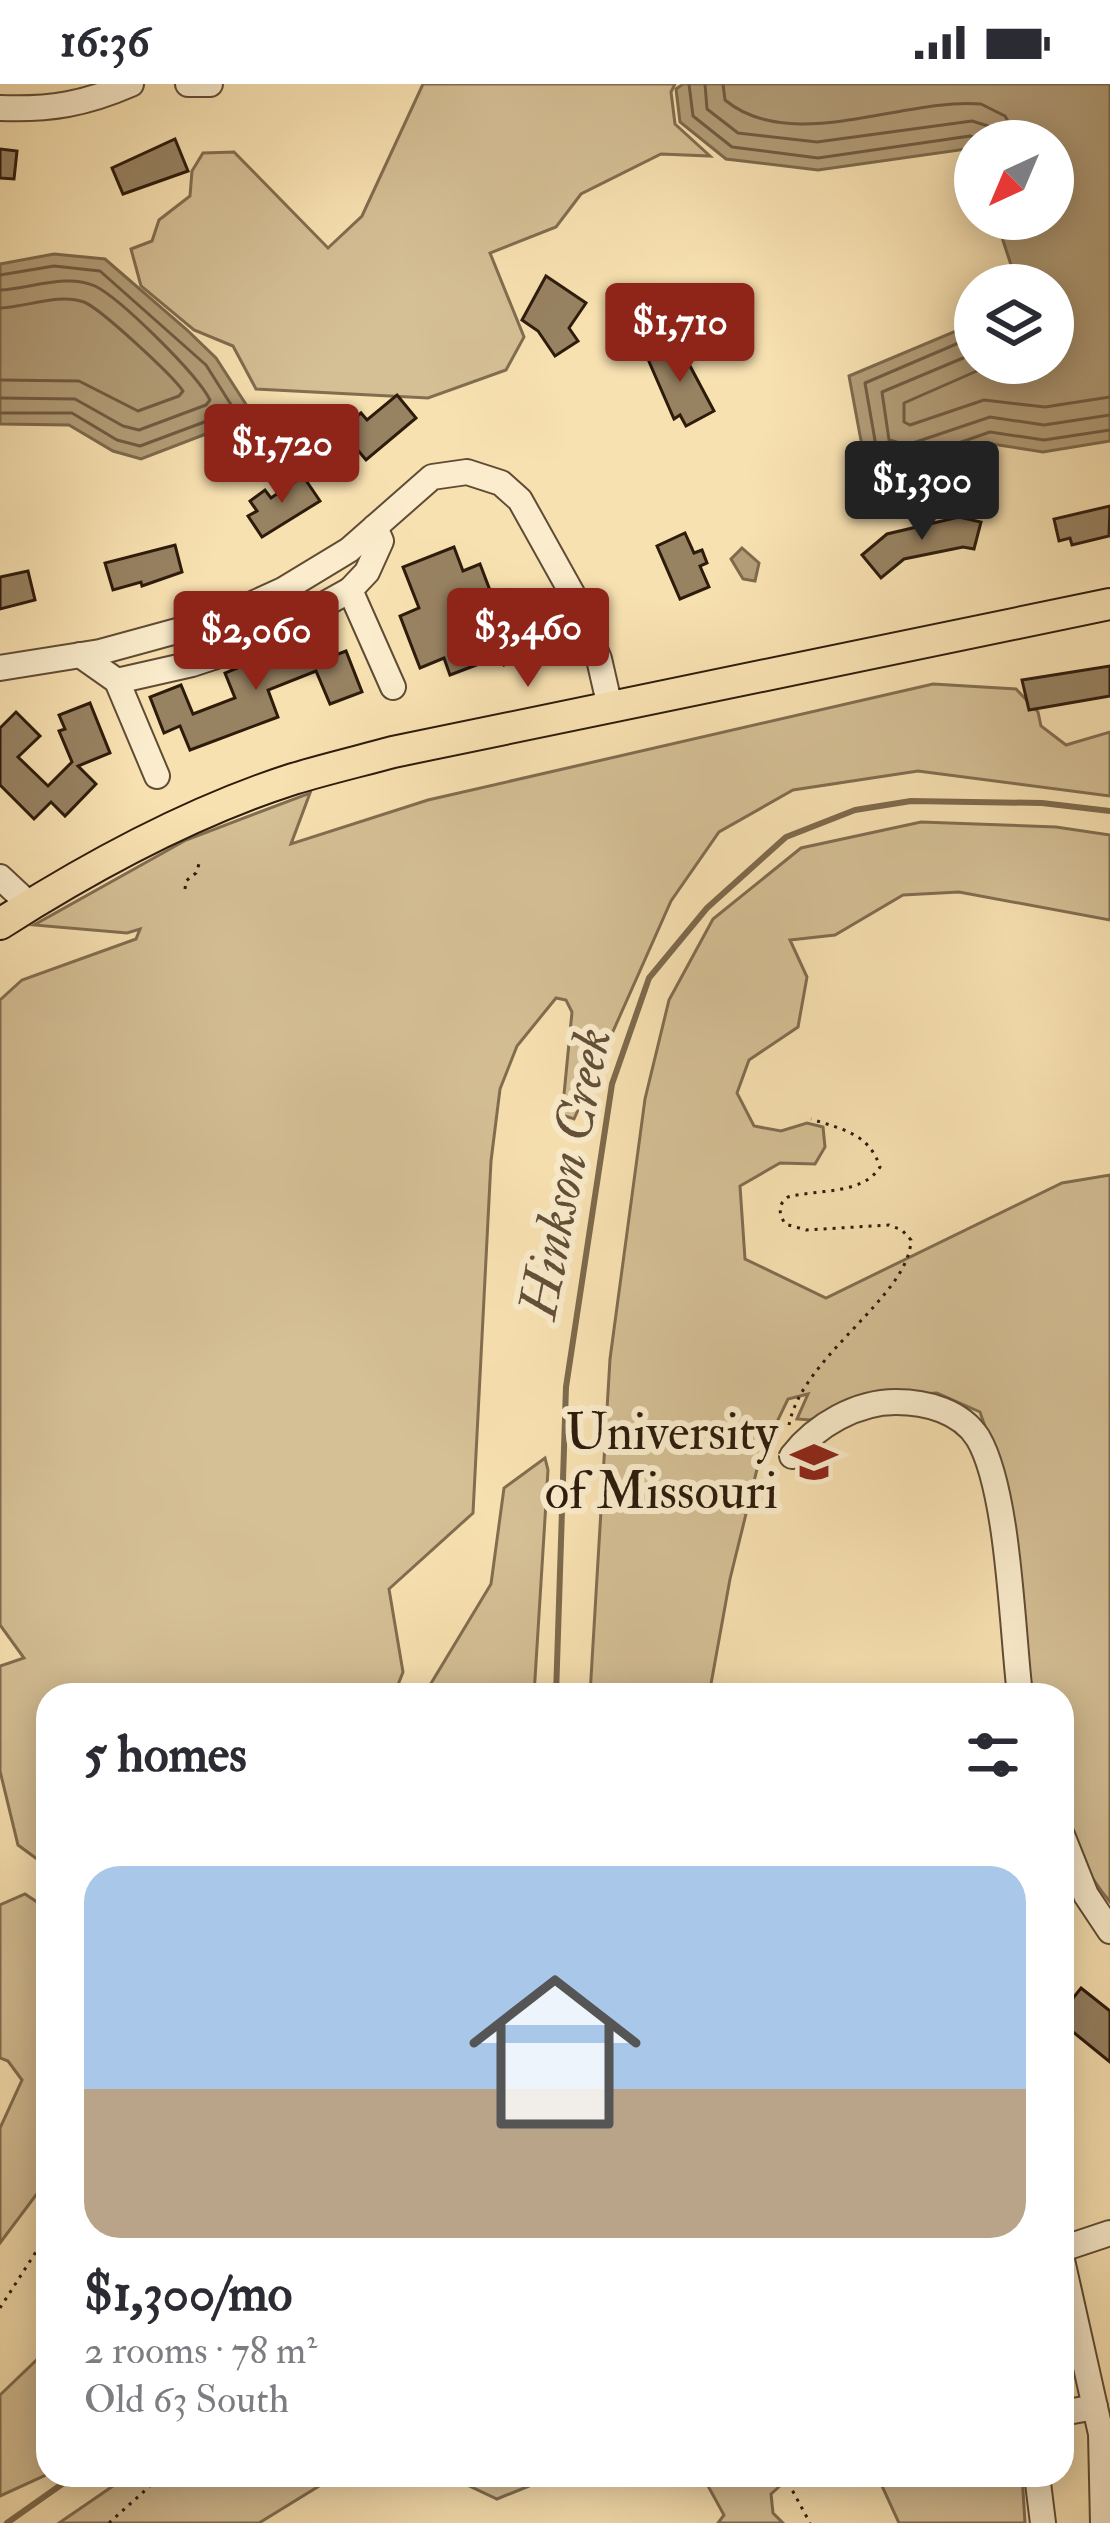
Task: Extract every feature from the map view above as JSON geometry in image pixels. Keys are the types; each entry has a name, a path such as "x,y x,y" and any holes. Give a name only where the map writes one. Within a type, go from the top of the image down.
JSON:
{"main road":[{"path":"0,924 189,820 291,780 393,752 1110,604"}],"street":[{"path":"0,108 89,102 131,84"},
{"path":"188,84 210,84"},
{"path":"0,668 80,655 217,620 283,590 349,550 432,477 467,472 501,483 520,500 573,595 599,658 610,707"},
{"path":"117,681 247,646 350,590 367,572 381,541 375,527"},
{"path":"350,590 394,687"},
{"path":"80,655 117,681 157,776"},
{"path":"0,877 30,905"},
{"path":"795,1452 828,1423 886,1402 949,1412 965,1424 978,1439 994,1484 1019,1683"},
{"path":"1074,1865 1086,1895 1110,1931"},
{"path":"1074,2245 1110,2233"},
{"path":"1074,2313 1101,2434 1102,2523"},
{"path":"1074,2411 1095,2407"},
{"path":"1038,2487 1043,2523"}],"path":[{"path":"185,890 186,880 199,864"},
{"path":"795,1452 788,1430 797,1402 824,1358 872,1309 910,1253 910,1240 890,1225 806,1229 785,1224 779,1212 788,1197 856,1187 872,1180 880,1166 875,1152 858,1134 811,1119"},
{"path":"0,2308 36,2252"},
{"path":"109,2523 149,2487"},
{"path":"792,2487 810,2523"}],"shaded area":[{"path":"423,84 675,84 671,92 675,124 710,156 661,154 581,194 556,227 490,253 524,337 506,370 428,398 256,389 233,346 194,330 141,286 131,249 152,241 159,220 190,196 192,171 203,153 234,152 328,248 362,216"},
{"path":"933,684 1016,689 1038,712 1041,726 1066,745 1110,732 1110,796 918,771 793,790 719,832 671,901 574,1119 562,1115 572,1012 566,1000 556,998 517,1046 500,1089 491,1161 473,1513 389,1589 403,1672 399,1683 36,1683 36,1858 18,1845 0,1771 0,1666 24,1658 0,1625 0,1000 22,980 136,939 140,929 127,933 34,925 186,840 310,793 291,844 428,800"},
{"path":"921,822 1056,827 1110,835 1110,920 959,892 903,895 835,935 790,940 807,977 798,1027 749,1060 737,1093 754,1126 781,1131 807,1123 823,1127 825,1147 815,1164 780,1163 740,1186 745,1259 826,1298 1062,1183 1110,1175 1110,1902 1074,1841 1074,1683 1025,1683 1002,1475 980,1412 937,1393 870,1397 810,1420 797,1419 808,1394 788,1399 760,1457 711,1683 591,1683 610,1359 645,1099 669,1000 713,919 801,848"},
{"path":"545,1458 535,1683 431,1683 491,1584 504,1488"},
{"path":"25,1894 36,1901 36,2195 0,2243 0,2128 22,2080 0,2058 0,1905"},
{"path":"36,2360 36,2480 0,2496 0,2395"},
{"path":"112,2487 318,2487 259,2523 59,2523"},
{"path":"472,2487 526,2487 497,2499"},
{"path":"709,2487 779,2487 771,2494 773,2513 783,2523 718,2523 724,2515"},
{"path":"882,2487 1023,2487 1025,2523 899,2523"}],"water":[{"path":"683,84 1110,84 1110,441 1043,452 992,444 907,474 865,462 849,376 954,332 954,384 1074,384 1074,264 1011,264 1003,240 1074,240 1074,120 954,120 954,151 818,170 726,159 680,122 676,89"},
{"path":"54,254 105,259 186,329 216,358 247,406 249,425 211,432 141,459 113,451 69,425 0,424 0,264"},
{"path":"742,548 759,563 755,581 743,579 731,559"}],"building":[{"path":"175,139 188,171 123,194 112,168"},
{"path":"0,149 17,151 14,179 0,178"},
{"path":"546,276 586,303 569,328 578,341 555,356 538,331 522,320"},
{"path":"673,343 677,351 681,349 714,411 686,426 680,415 674,419 647,357"},
{"path":"397,395 416,418 366,460 346,436 354,430 349,424 361,413 367,420"},
{"path":"303,476 320,501 262,537 248,516 257,511 250,501 265,490 271,498"},
{"path":"1110,506 1109,536 1072,545 1070,538 1059,541 1054,519"},
{"path":"959,517 981,522 974,549 904,559 881,578 862,555 887,534"},
{"path":"685,533 694,553 702,550 707,563 700,566 709,587 680,599 657,546"},
{"path":"175,545 182,572 113,590 105,563"},
{"path":"454,547 463,571 480,564 496,606 514,600 535,652 504,665 500,656 450,675 444,658 420,668 400,616 419,608 403,567"},
{"path":"28,571 35,600 0,609 0,577"},
{"path":"319,635 328,658 346,651 362,692 330,704 316,671 268,690 278,717 190,750 180,726 164,733 150,697 181,685 193,714 235,698 225,673"},
{"path":"1110,666 1110,696 1029,710 1022,680"},
{"path":"90,703 110,753 78,766 96,784 65,816 51,802 34,819 0,785 0,728 16,712 40,736 18,757 48,786 72,762 59,731 65,729 59,715"},
{"path":"1081,1988 1110,2011 1110,2062 1074,2033 1074,1997"}],"waterway":[{"name":"Hinkson Creek","path":"556,1683 566,1387 612,1084 649,978 707,908 786,837 855,810 911,801 1042,803 1110,811"},
{"name":"Hinkson Creek","path":"7,2523 58,2487"}],"place":[{"name":"University of Missouri","path":"814,1462"}]}
